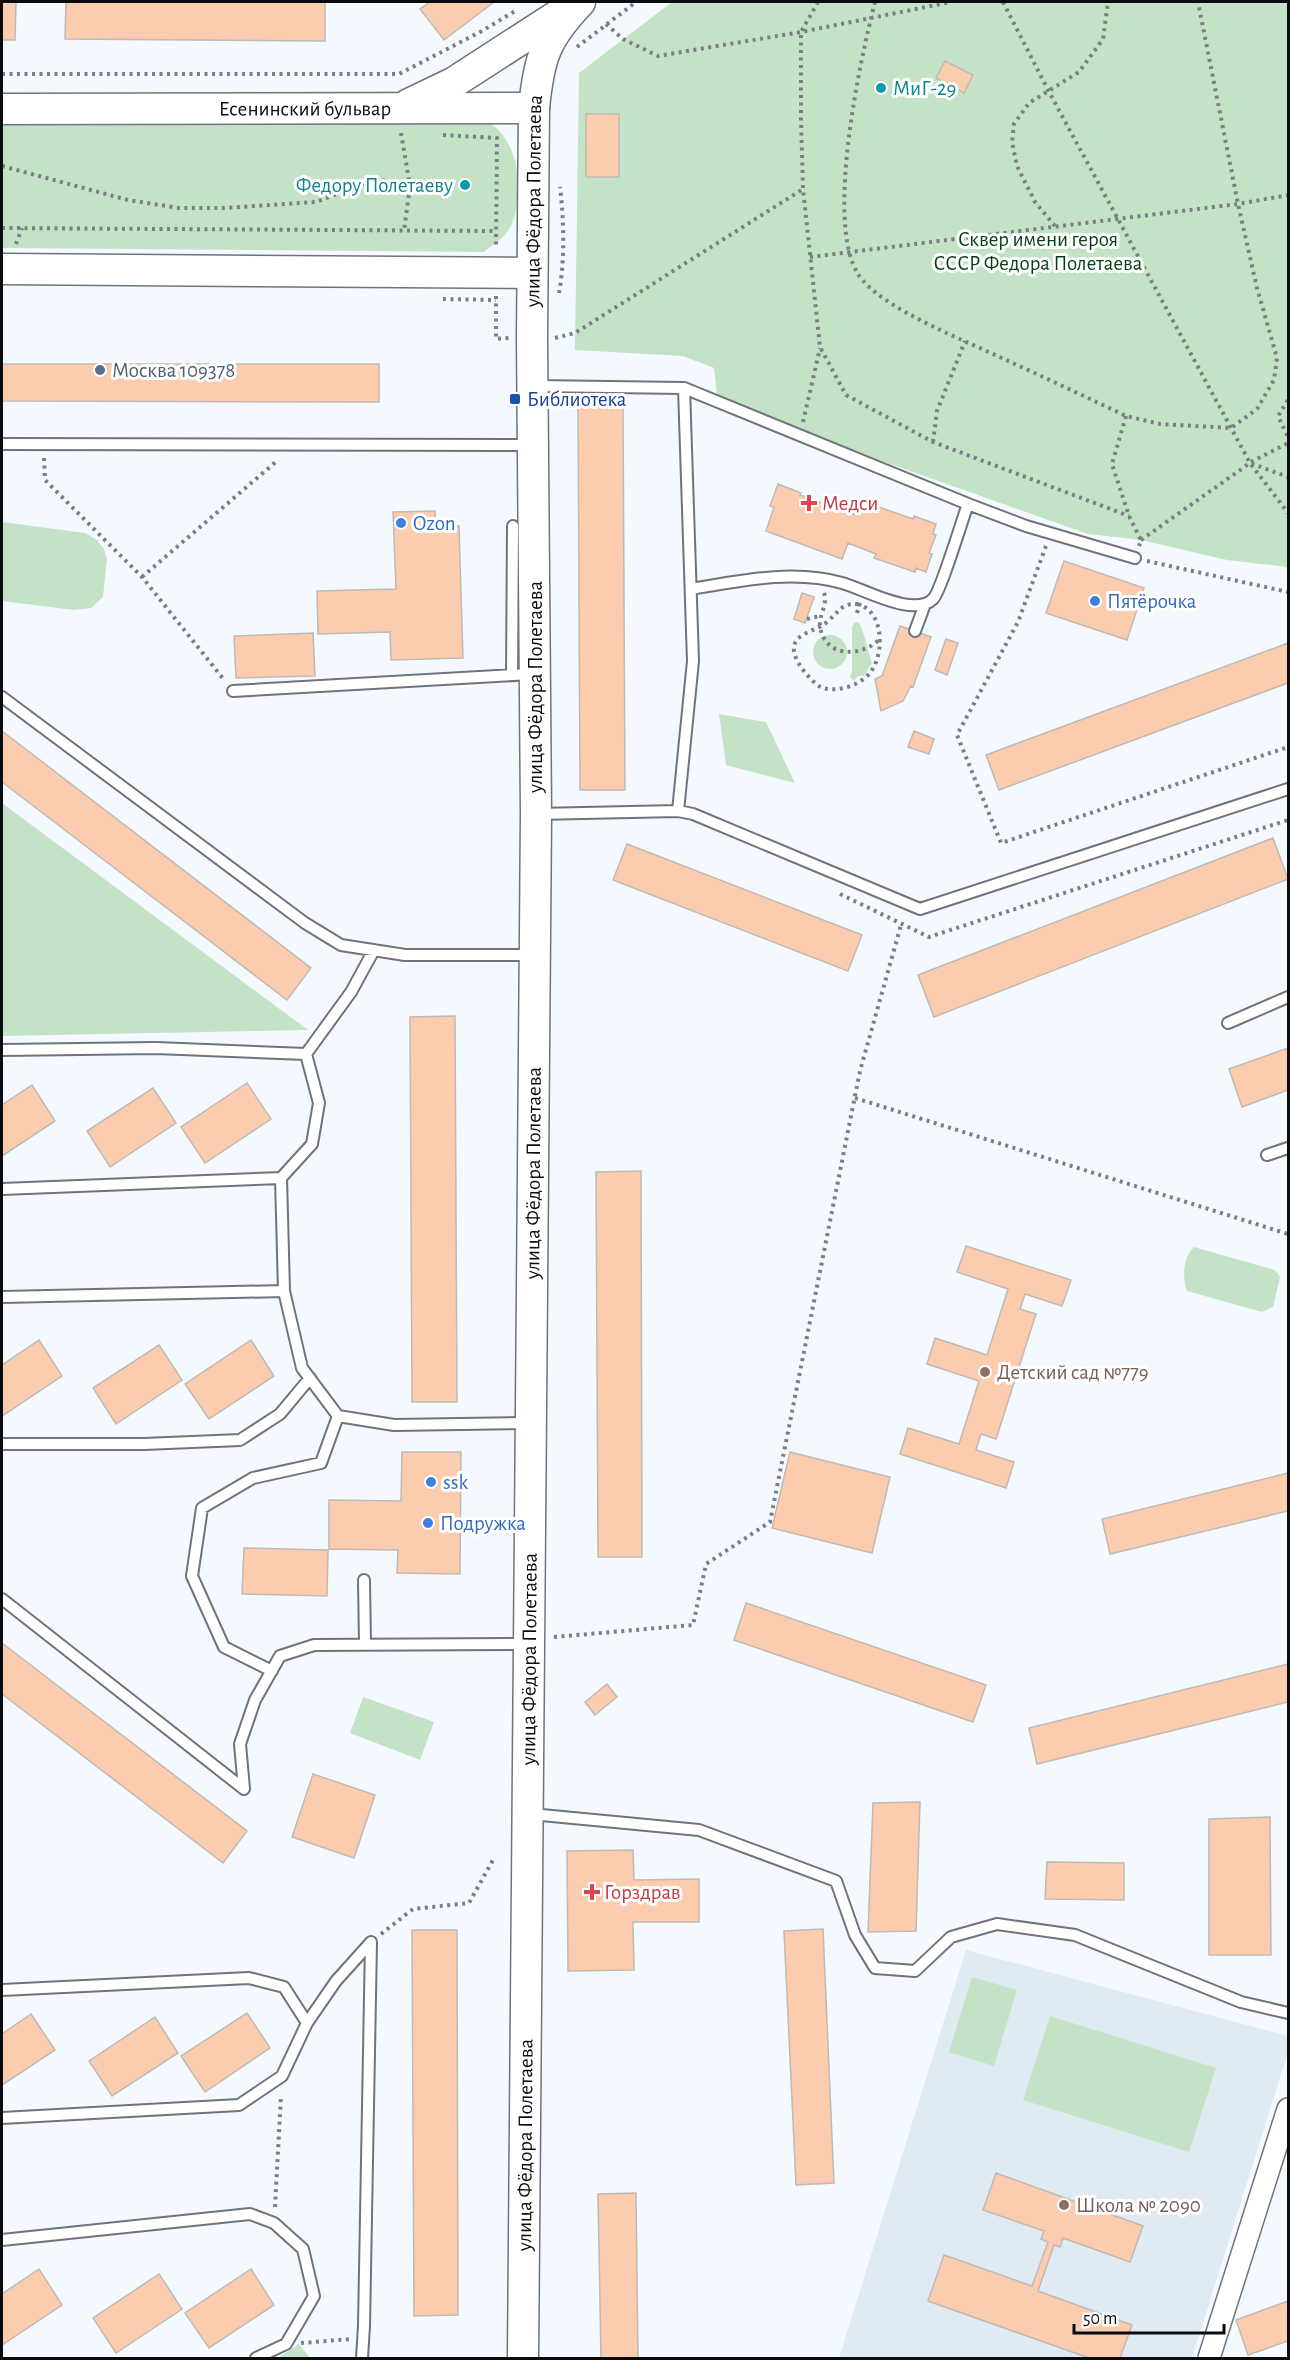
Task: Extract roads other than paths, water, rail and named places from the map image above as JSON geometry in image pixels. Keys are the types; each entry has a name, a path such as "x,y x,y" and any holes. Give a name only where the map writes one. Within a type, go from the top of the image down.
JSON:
{"main road":[{"name":"улица Фёдора Полетаева","path":"523,2358 527,1814 540,1641 531,1423 536,814 524,674 534,445 532,273 534,108 537,78 544,52 558,26 579,2"},
{"name":"Есенинский бульвар","path":"2,110 406,121 453,83 579,2"},
{"path":"406,121 534,108"},
{"path":"2,269 532,273"}],"street":[{"path":"1209,2358 1288,2109"}],"lane":[{"path":"533,386 684,388 968,504 1051,533 1135,558"},
{"path":"678,811 693,661 684,388"},
{"path":"2,444 534,445"},
{"path":"691,589 755,579 818,579 843,584 907,606 925,604 935,597 968,504"},
{"path":"233,691 524,674 513,526"},
{"path":"915,632 925,604"},
{"path":"2,697 305,922 341,945 405,955 535,955"},
{"path":"536,814 678,811 693,814 920,909 1288,789"},
{"path":"306,1054 351,992 374,950"},
{"path":"1228,1023 1288,997"},
{"path":"2,1050 156,1048 306,1054"},
{"path":"306,1054 319,1103 312,1144 281,1178 284,1291 302,1368 338,1416 394,1425 531,1423"},
{"path":"1267,1155 1288,1148"},
{"path":"2,1189 281,1178"},
{"path":"2,1298 284,1291"},
{"path":"2,1444 144,1444 240,1440 280,1414 310,1378"},
{"path":"272,1671 224,1647 192,1576 202,1508 253,1478 321,1463 338,1416"},
{"path":"364,1580 365,1644"},
{"path":"2,1599 244,1789 240,1744 255,1700 280,1656 314,1645 540,1641"},
{"path":"527,1814 699,1830 836,1881 855,1935 875,1968 915,1971 951,1937 997,1924 1075,1935 1241,2002 1288,2013"},
{"path":"2,2118 239,2105 282,2076 307,2023 336,1981 370,1942 362,2358"},
{"path":"2,1990 249,1978 284,1987 307,2023"},
{"path":"2,2240 250,2214 274,2223 303,2249 314,2296 286,2344 256,2358"}],"place":[{"name":"МиГ-29","path":"881,88"},
{"name":"Федору Полетаеву","path":"465,185"},
{"name":"Москва 109378","path":"100,370"},
{"name":"Библиотека","path":"515,399"},
{"name":"Медси","path":"809,503"},
{"name":"Ozon","path":"401,523"},
{"name":"Пятёрочка","path":"1095,601"},
{"name":"Детский сад №779","path":"985,1372"},
{"name":"ssk","path":"431,1482"},
{"name":"Подружка","path":"428,1523"},
{"name":"Горздрав","path":"592,1892"},
{"name":"Школа № 2090","path":"1064,2205"}],"park label":[{"name":"Сквер имени героя СССР Федора Полетаева","path":"1038,251"}]}
